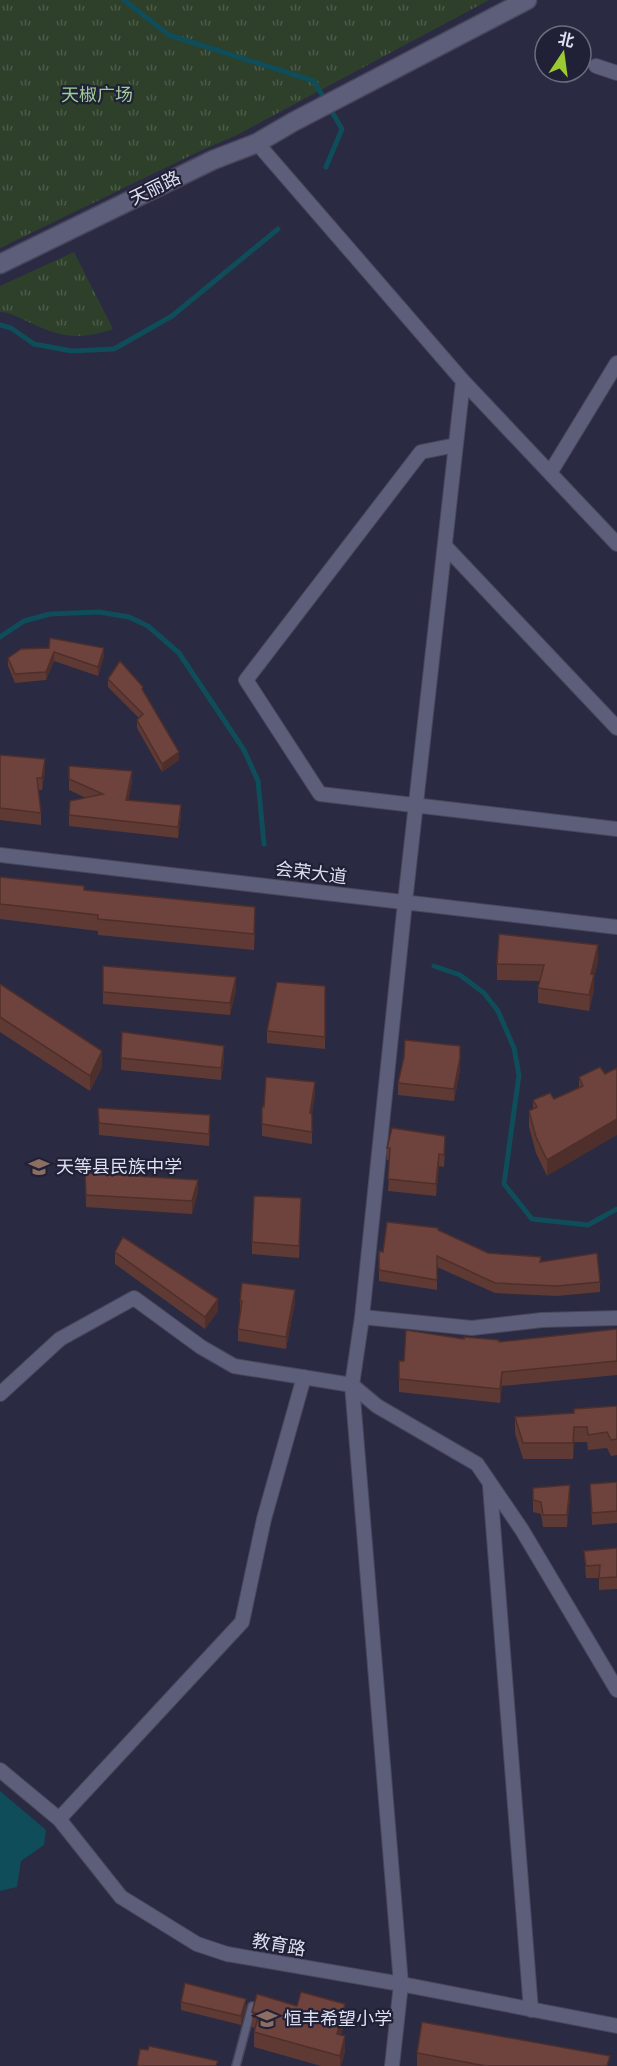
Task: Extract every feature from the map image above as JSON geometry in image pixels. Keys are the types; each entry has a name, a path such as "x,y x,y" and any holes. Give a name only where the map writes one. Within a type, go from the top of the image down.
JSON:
{"street":[{"name":"天丽路","path":"0,264 213,160 257,143 309,113 525,1"},
{"path":"596,66 617,73"},
{"path":"257,143 463,381 617,544"},
{"path":"550,473 617,363"},
{"path":"392,2066 401,1984 352,1385 362,1317 463,381"},
{"path":"456,445 422,453 246,680 320,794 617,829"},
{"path":"445,546 617,728"},
{"name":"会荣大道","path":"0,855 617,927"},
{"path":"0,1395 60,1339 134,1298 201,1347 234,1366 352,1385 377,1406 477,1464 522,1530 617,1690"},
{"path":"362,1317 472,1328 542,1320 617,1318"},
{"path":"59,1819 242,1622 264,1519 304,1377"},
{"path":"490,1484 531,2010"},
{"name":"教育路","path":"0,1770 59,1819 121,1897 197,1944 227,1954 401,1984 617,2026"}],"lane":[{"path":"236,2066 252,2006"}],"green space":[{"name":"天椒广场","path":"0,0 489,0 235,136 0,248"},
{"path":"74,252 113,329 91,335 72,336 52,332 12,314 0,312 0,286"}],"shaded area":[{"path":"0,1791 46,1830 44,1845 21,1861 17,1887 0,1891"}],"building":[{"path":"50,638 104,648 98,667 54,652 46,672 15,674 8,658 21,649 49,648"},
{"path":"120,661 143,687 142,689 179,752 162,764 137,720 143,714 108,679"},
{"path":"0,755 45,759 42,778 37,778 41,813 0,808"},
{"path":"69,766 132,771 126,800 181,805 178,827 69,815 70,801 103,794 69,779"},
{"path":"0,877 84,886 84,890 255,907 254,934 98,919 98,915 0,904"},
{"path":"499,934 598,945 589,995 538,988 544,965 497,964"},
{"path":"103,966 236,977 230,1003 103,992"},
{"path":"277,982 325,986 325,1037 267,1031"},
{"path":"0,984 102,1051 90,1076 0,1017"},
{"path":"122,1032 224,1046 221,1068 121,1058"},
{"path":"405,1040 460,1046 454,1089 398,1083"},
{"path":"600,1067 605,1074 617,1068 617,1119 547,1160 536,1137 529,1111 537,1107 533,1100 550,1093 554,1099 583,1086 579,1077"},
{"path":"266,1077 315,1082 310,1113 312,1114 312,1132 262,1124"},
{"path":"98,1108 210,1115 209,1134 99,1123"},
{"path":"392,1128 445,1136 444,1155 439,1154 436,1184 388,1179 390,1148 387,1148"},
{"path":"85,1173 198,1180 192,1201 86,1195"},
{"path":"254,1196 301,1198 299,1246 252,1242"},
{"path":"387,1222 438,1228 488,1253 541,1257 540,1262 597,1253 600,1282 557,1286 495,1283 437,1256 437,1280 379,1270 379,1251 383,1252"},
{"path":"123,1237 218,1299 205,1317 115,1252"},
{"path":"242,1283 295,1290 286,1337 238,1329"},
{"path":"617,1329 617,1361 502,1372 500,1389 399,1379 399,1361 404,1361 406,1330 464,1339 464,1337 499,1340 499,1342"},
{"path":"617,1406 617,1439 611,1440 607,1432 588,1435 587,1427 574,1427 573,1443 523,1443 515,1417 574,1413 574,1409"},
{"path":"617,1482 617,1511 592,1513 590,1484"},
{"path":"570,1485 567,1515 543,1515 541,1502 533,1500 533,1488"},
{"path":"617,1548 617,1577 599,1578 600,1565 586,1566 584,1551"},
{"path":"185,1983 246,1999 241,2016 181,2002"},
{"path":"301,1992 345,2004 337,2034 345,2036 340,2056 254,2032 259,2014 252,2012 257,1994 297,2006"},
{"path":"422,2022 610,2056 607,2066 486,2066 417,2053"},
{"path":"149,2046 218,2061 216,2066 137,2066 140,2049 148,2050"}],"waterway":[{"path":"124,0 169,35 314,81 342,129 326,167"},
{"path":"0,325 11,328 34,344 72,351 114,349 172,316 278,229"},
{"path":"0,637 24,621 50,614 99,612 129,617 148,626 179,653 244,750 258,781 264,844"},
{"path":"434,966 460,975 484,993 498,1011 514,1048 519,1075 504,1184 532,1219 588,1225 617,1209"}],"place":[{"name":"天等县民族中学","path":"39,1167"},
{"name":"恒丰希望小学","path":"267,2019"}]}
